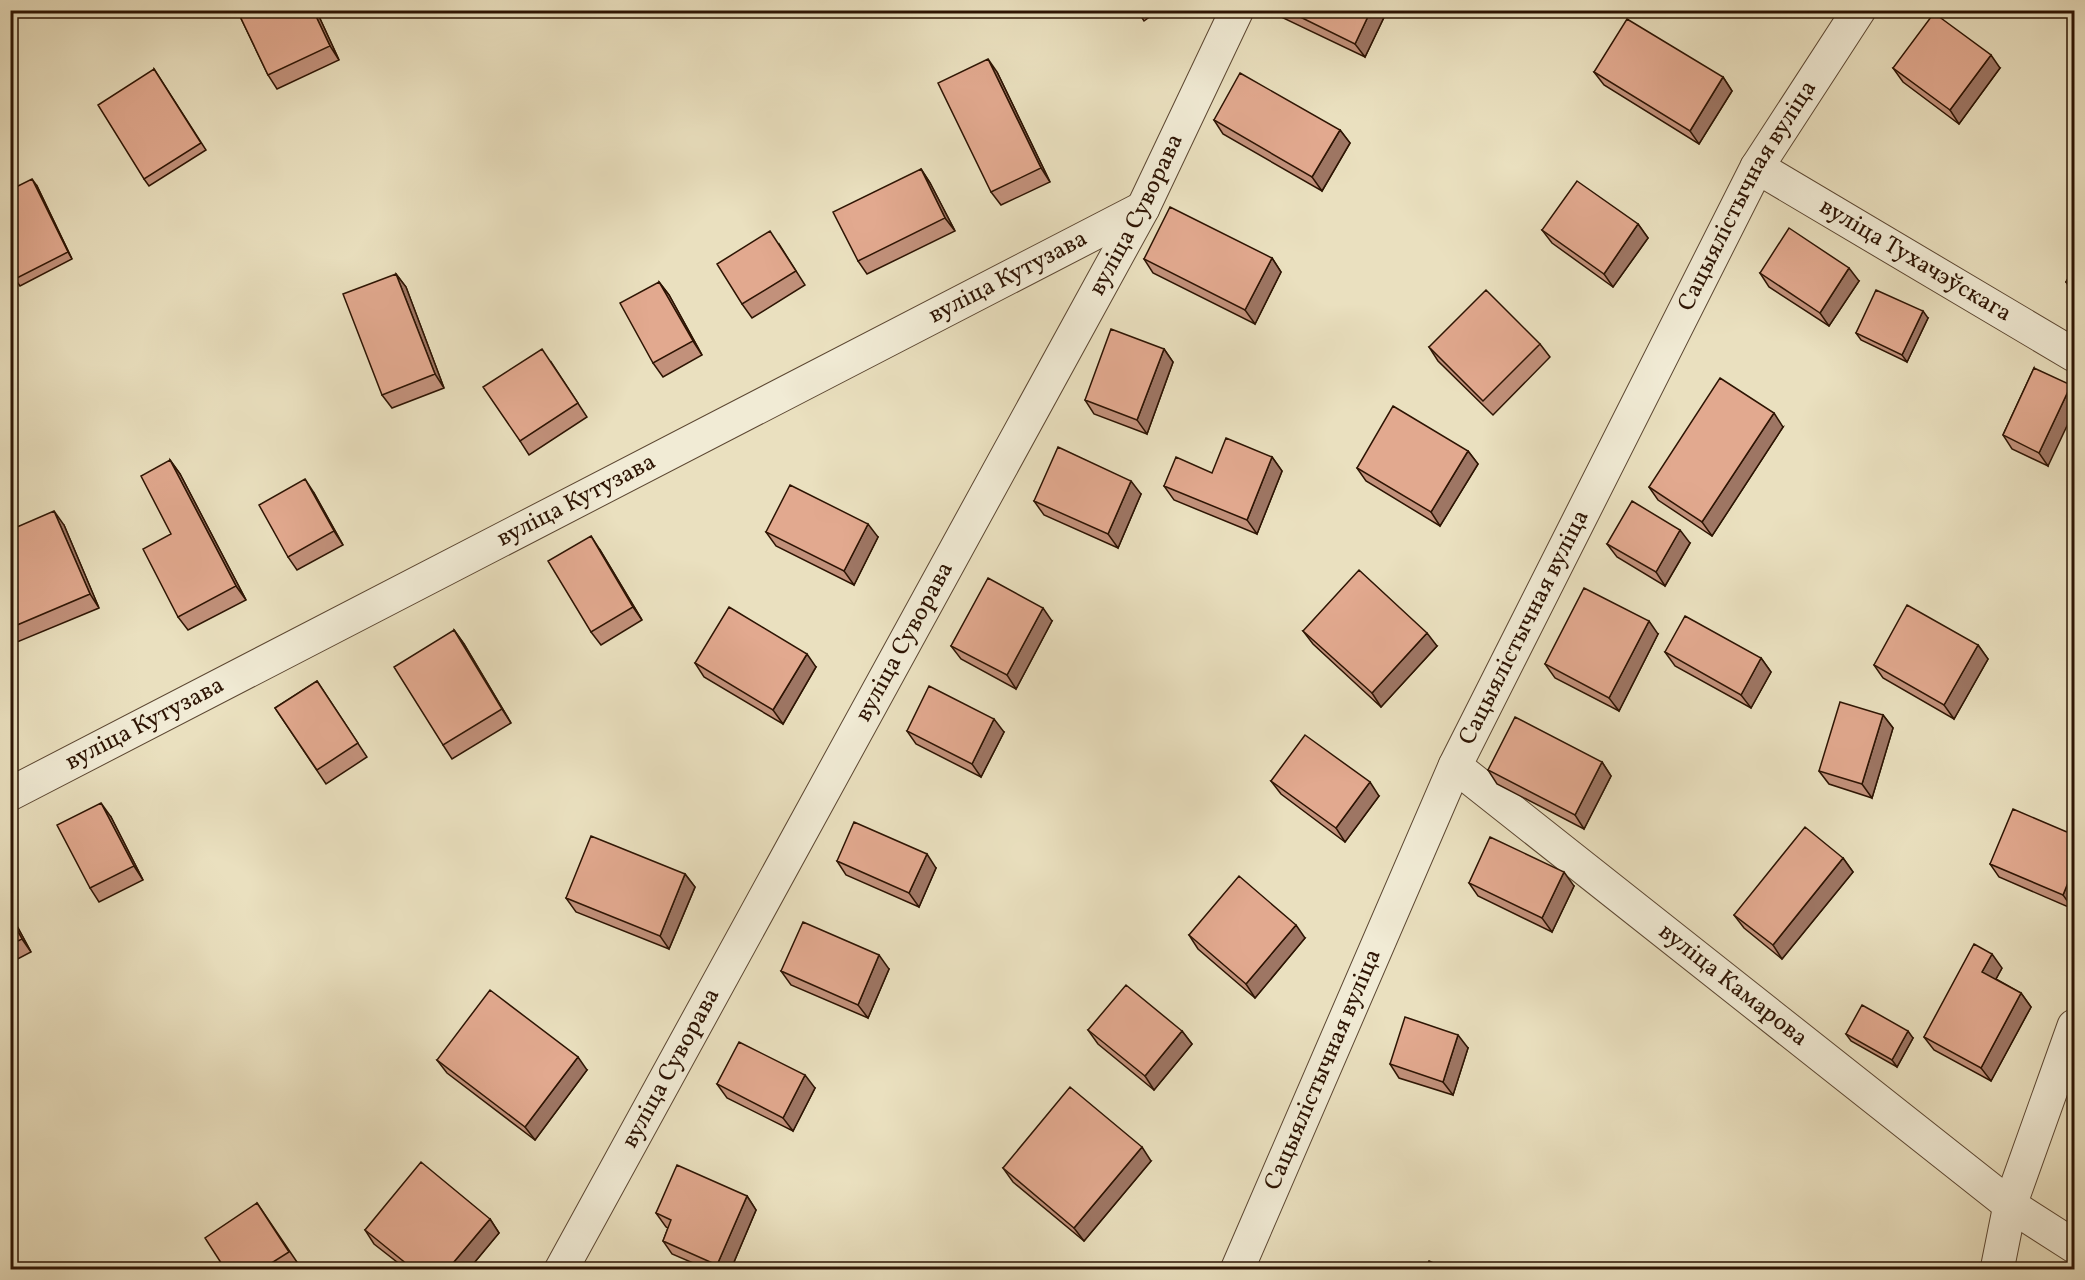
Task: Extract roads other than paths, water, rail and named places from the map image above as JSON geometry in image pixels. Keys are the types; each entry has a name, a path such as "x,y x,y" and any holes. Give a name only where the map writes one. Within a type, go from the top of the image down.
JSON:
{"street":[{"name":"вуліца Суворава","path":"561,1269 1143,208 1237,10"},
{"name":"Сацыялістычная вуліца","path":"1237,1269 1455,766 1757,168 1859,10"},
{"name":"вуліца Тухачэўскага","path":"1757,168 2074,355"},
{"name":"вуліца Кутузава","path":"10,794 1143,208"},
{"name":"вуліца Камарова","path":"1455,766 2010,1205 2074,1246"},
{"path":"1997,1269 2010,1205 2074,1026"}]}
